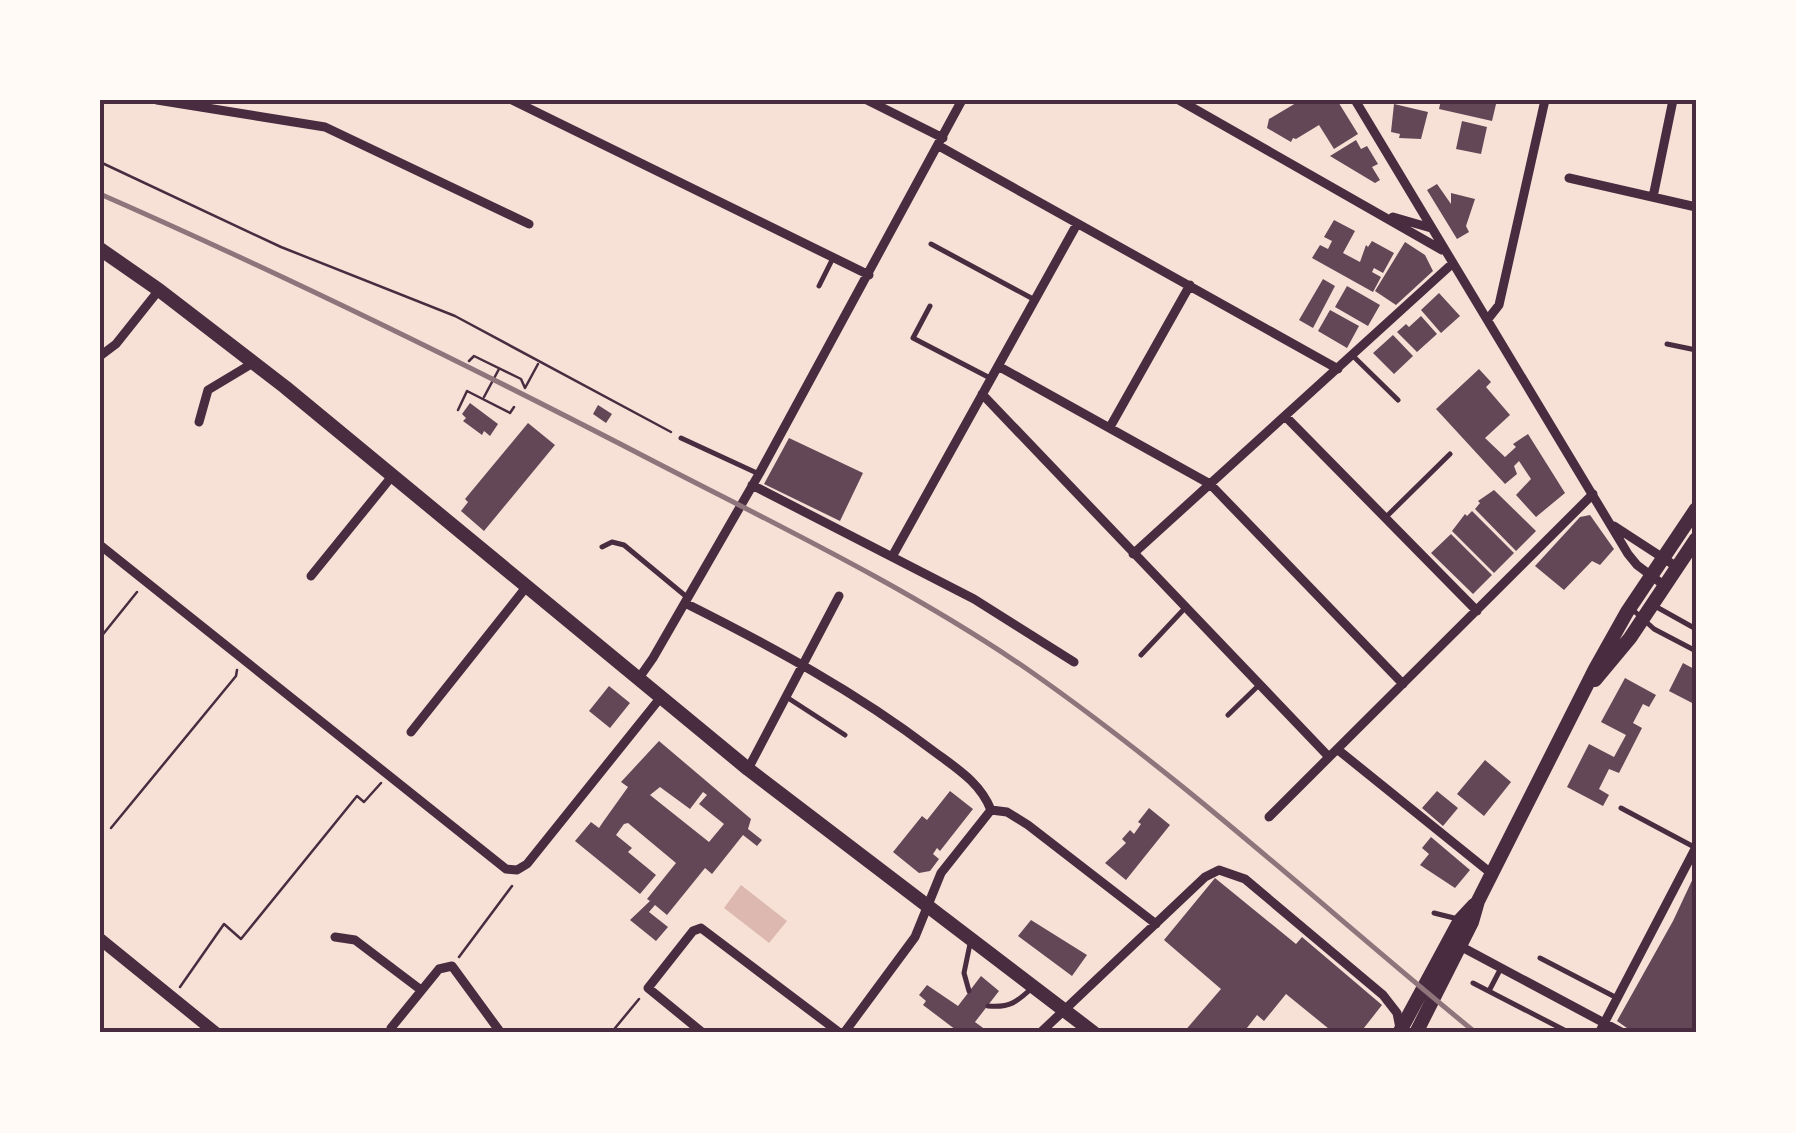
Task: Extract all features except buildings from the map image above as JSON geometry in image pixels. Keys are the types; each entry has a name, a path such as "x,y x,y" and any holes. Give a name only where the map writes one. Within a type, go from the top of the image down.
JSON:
{"main road":[{"path":"100,249 159,290 393,475 436,504 527,586 748,768 1094,1033"},
{"path":"1405,1032 1460,946 1478,900 1595,669 1696,508"},
{"path":"1591,683 1602,675 1696,540"},
{"path":"1405,1032 1460,920 1478,900"},
{"path":"100,939 216,1033"}],"street":[{"path":"157,100 303,122 347,136 530,224"},
{"path":"252,100 254,114"},
{"path":"512,100 869,275"},
{"path":"867,100 1077,224 1338,368"},
{"path":"639,678 759,474 962,100"},
{"path":"1179,100 1446,252"},
{"path":"1354,100 1637,565 1665,586"},
{"path":"1488,320 1499,305 1546,100"},
{"path":"1653,197 1674,100"},
{"path":"1569,178 1696,207"},
{"path":"1403,219 1418,205"},
{"path":"1386,216 1432,229"},
{"path":"893,555 1077,224"},
{"path":"1133,554 1453,263"},
{"path":"1110,427 1190,285"},
{"path":"100,356 111,350 159,290"},
{"path":"199,422 208,390 253,363"},
{"path":"998,366 1210,484 1403,684"},
{"path":"982,394 1259,685 1333,753 1492,874"},
{"path":"1284,416 1476,610"},
{"path":"311,576 393,475"},
{"path":"752,485 974,598 1074,662"},
{"path":"1269,816 1593,494"},
{"path":"1612,525 1678,567"},
{"path":"100,545 502,867 514,870 527,864 662,697"},
{"path":"411,732 527,586"},
{"path":"748,768 839,596"},
{"path":"686,601 878,709 980,788 991,810 1015,816 1156,924"},
{"path":"703,1033 648,988 693,931 702,928 842,1033 915,937 941,873 991,810"},
{"path":"1602,1028 1696,848"},
{"path":"1040,1033 1209,874 1220,870 1238,875 1377,989 1397,1013 1405,1032"},
{"path":"334,936 356,940 421,990"},
{"path":"1460,946 1602,1028 1623,1033"},
{"path":"390,1028 439,969 452,966 501,1033"}],"lane":[{"path":"931,244 1035,300"},
{"path":"819,286 833,258"},
{"path":"930,306 913,338 991,378"},
{"path":"1667,344 1696,350"},
{"path":"1352,355 1398,400"},
{"path":"681,438 759,474"},
{"path":"1385,518 1450,454"},
{"path":"602,546 612,542 624,545 686,601"},
{"path":"1634,603 1653,605 1696,629"},
{"path":"1634,603 1642,620 1696,651"},
{"path":"1141,654 1186,608"},
{"path":"1228,714 1259,685"},
{"path":"785,697 845,736"},
{"path":"1620,808 1696,848"},
{"path":"1434,913 1460,920"},
{"path":"970,941 964,973 970,991"},
{"path":"1540,958 1618,998"},
{"path":"1489,992 1501,968"},
{"path":"1473,983 1570,1033"},
{"path":"988,1006 1003,1008 1016,1004 1033,987"}],"path":[{"path":"100,162 281,247 455,316 681,438"},
{"path":"469,361 474,356 499,367 521,379 525,388 538,362"},
{"path":"483,399 499,367"},
{"path":"458,410 466,391 510,413 514,406"},
{"path":"100,638 146,580"},
{"path":"111,828 236,676 237,667"},
{"path":"179,988 224,924 241,939 357,796 364,802 382,782"},
{"path":"452,966 512,886"},
{"path":"612,1033 648,988"}],"shaded area":[{"path":"741,885 787,921 769,943 724,908"}],"railway":[{"path":"100,194 450,358 799,536 938,612 1027,669 1143,755 1476,1033"}]}
